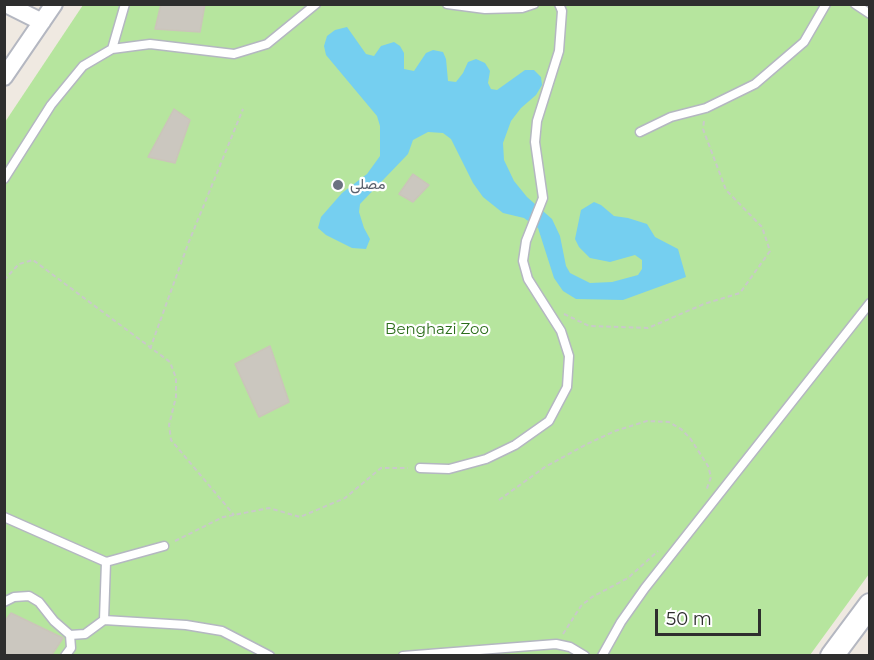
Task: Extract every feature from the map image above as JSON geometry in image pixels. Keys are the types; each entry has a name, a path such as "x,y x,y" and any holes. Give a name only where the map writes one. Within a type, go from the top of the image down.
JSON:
{"main road":[{"path":"832,656 870,605"},
{"path":"849,656 870,627"}],"street":[{"path":"6,4 42,22"},
{"path":"4,77 54,4"}],"lane":[{"path":"112,49 125,4"},
{"path":"4,179 51,105 83,66 112,49 150,44 234,54 267,44 316,4"},
{"path":"447,4 485,9 522,8 534,4"},
{"path":"420,468 449,469 486,459 515,445 549,422 567,387 569,356 561,331 528,279 523,261 529,231 541,204 543,190 535,142 537,122 559,51 562,11 559,4"},
{"path":"640,132 671,117 706,108 755,84 804,42 826,4"},
{"path":"855,4 870,14"},
{"path":"602,656 621,622 645,588 870,303"},
{"path":"4,517 106,562 164,546"},
{"path":"104,620 106,562"},
{"path":"4,603 14,597 29,596 39,602 54,621 70,635 71,648 65,656"},
{"path":"70,635 85,634 104,620 186,625 222,631 270,656"},
{"path":"403,656 556,644 570,647 585,656"}],"path":[{"path":"545,306 589,326 648,328 704,304 740,293 770,251 762,226 726,190 703,129 706,108"},
{"path":"150,349 188,244 243,109"},
{"path":"4,280 19,264 33,260 170,362 176,378 176,396 169,425 171,440 234,515"},
{"path":"499,500 545,466 615,431 647,421 669,422 690,438 708,466 711,477 704,497"},
{"path":"164,546 223,517 269,508 300,517 345,498 381,468 420,468"},
{"path":"556,644 581,606 592,597 628,578 661,548"}],"green space":[{"name":"Benghazi Zoo","path":"83,5 869,5 869,574 810,655 5,656 5,122"}],"water":[{"path":"347,27 366,54 374,56 381,46 394,42 400,46 404,53 404,69 414,71 426,53 433,50 443,52 448,81 456,82 468,62 476,59 485,63 490,71 488,83 491,89 497,90 525,70 534,70 541,77 542,85 536,95 521,108 511,121 503,143 504,160 514,181 527,197 552,219 560,236 566,266 570,273 590,283 612,282 638,275 642,269 642,260 635,255 610,262 590,258 579,247 575,239 581,210 594,202 614,216 647,224 655,237 678,249 686,277 623,300 576,299 563,291 554,278 538,228 524,218 503,213 483,197 473,183 451,139 443,133 428,132 413,140 408,154 360,204 359,212 370,239 366,249 352,248 326,235 318,228 321,217 342,193 367,174 380,156 380,126 377,116 326,55 324,46 327,36 335,30"}],"building":[{"path":"161,4 205,4 200,32 155,29"},
{"path":"174,109 190,120 175,163 148,157"},
{"path":"413,174 429,185 413,202 399,194"},
{"path":"270,346 289,402 259,417 235,364"},
{"path":"11,613 63,638 51,656 4,656 4,622"}],"place":[{"name":"مصلى","path":"338,185"}]}
